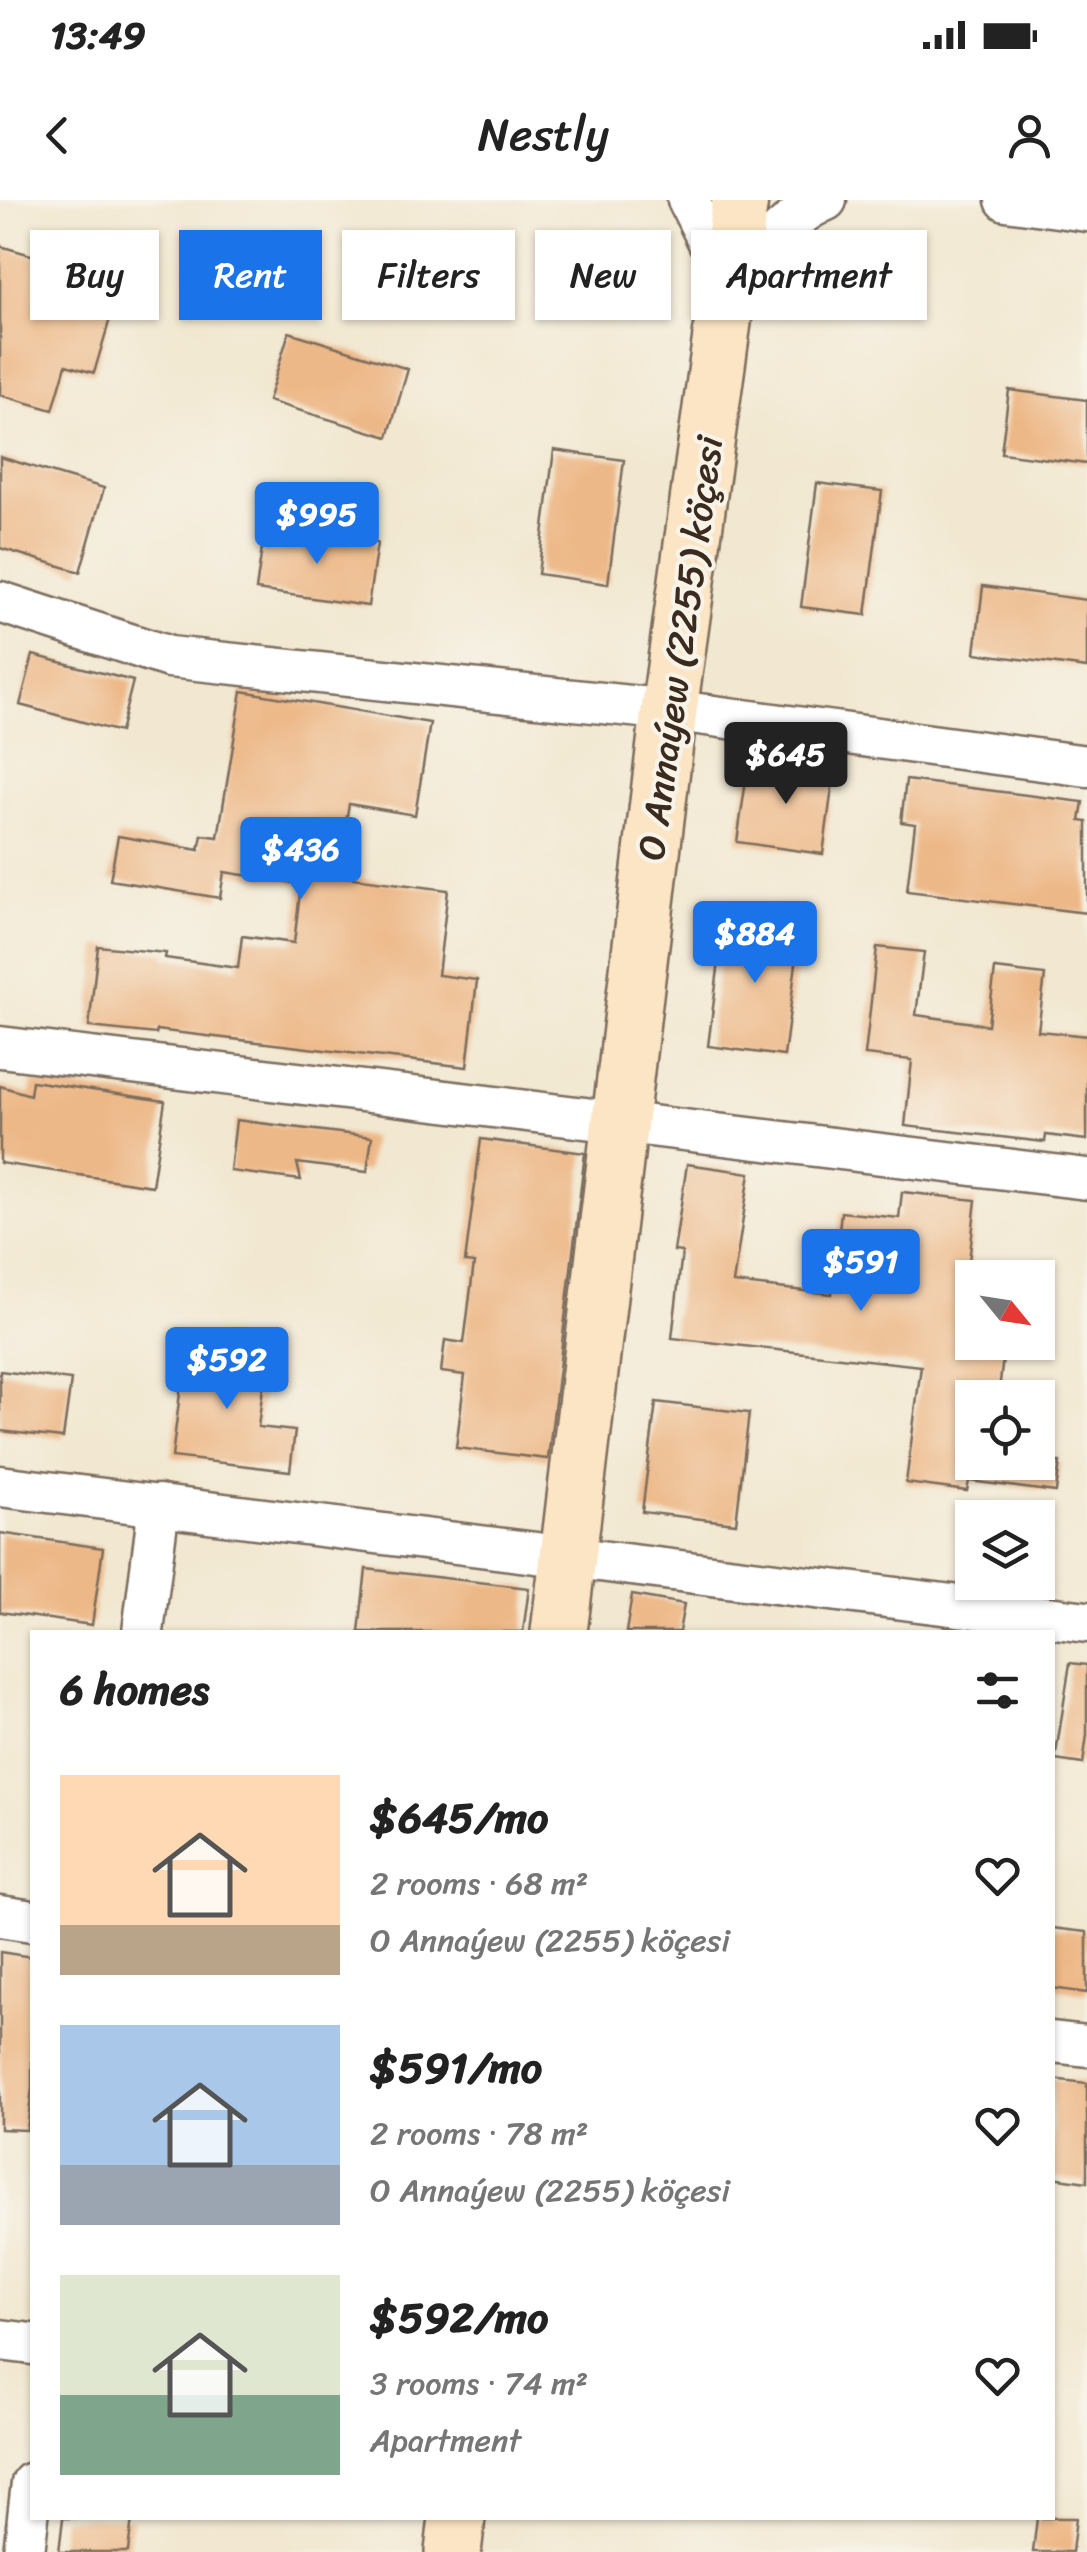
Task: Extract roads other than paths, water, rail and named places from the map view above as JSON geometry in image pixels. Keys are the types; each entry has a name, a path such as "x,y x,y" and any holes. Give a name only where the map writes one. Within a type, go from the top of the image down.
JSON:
{"main road":[{"name":"O Annaýew (2255) köçesi","path":"736,230 740,200"},
{"name":"O Annaýew (2255) köçesi","path":"559,1630 670,710 724,320"},
{"path":"453,2552 457,2520"}],"street":[{"path":"688,200 703,230"},
{"path":"784,230 826,200"},
{"path":"1006,200 1087,211"},
{"path":"0,602 169,657 670,710 1087,766"},
{"path":"0,1047 1087,1179"},
{"path":"0,1486 568,1554 1087,1622"},
{"path":"142,1630 159,1505"},
{"path":"0,1916 30,1921"},
{"path":"1055,2042 1087,2046"},
{"path":"0,2340 30,2344"},
{"path":"24,2552 30,2501"}]}
